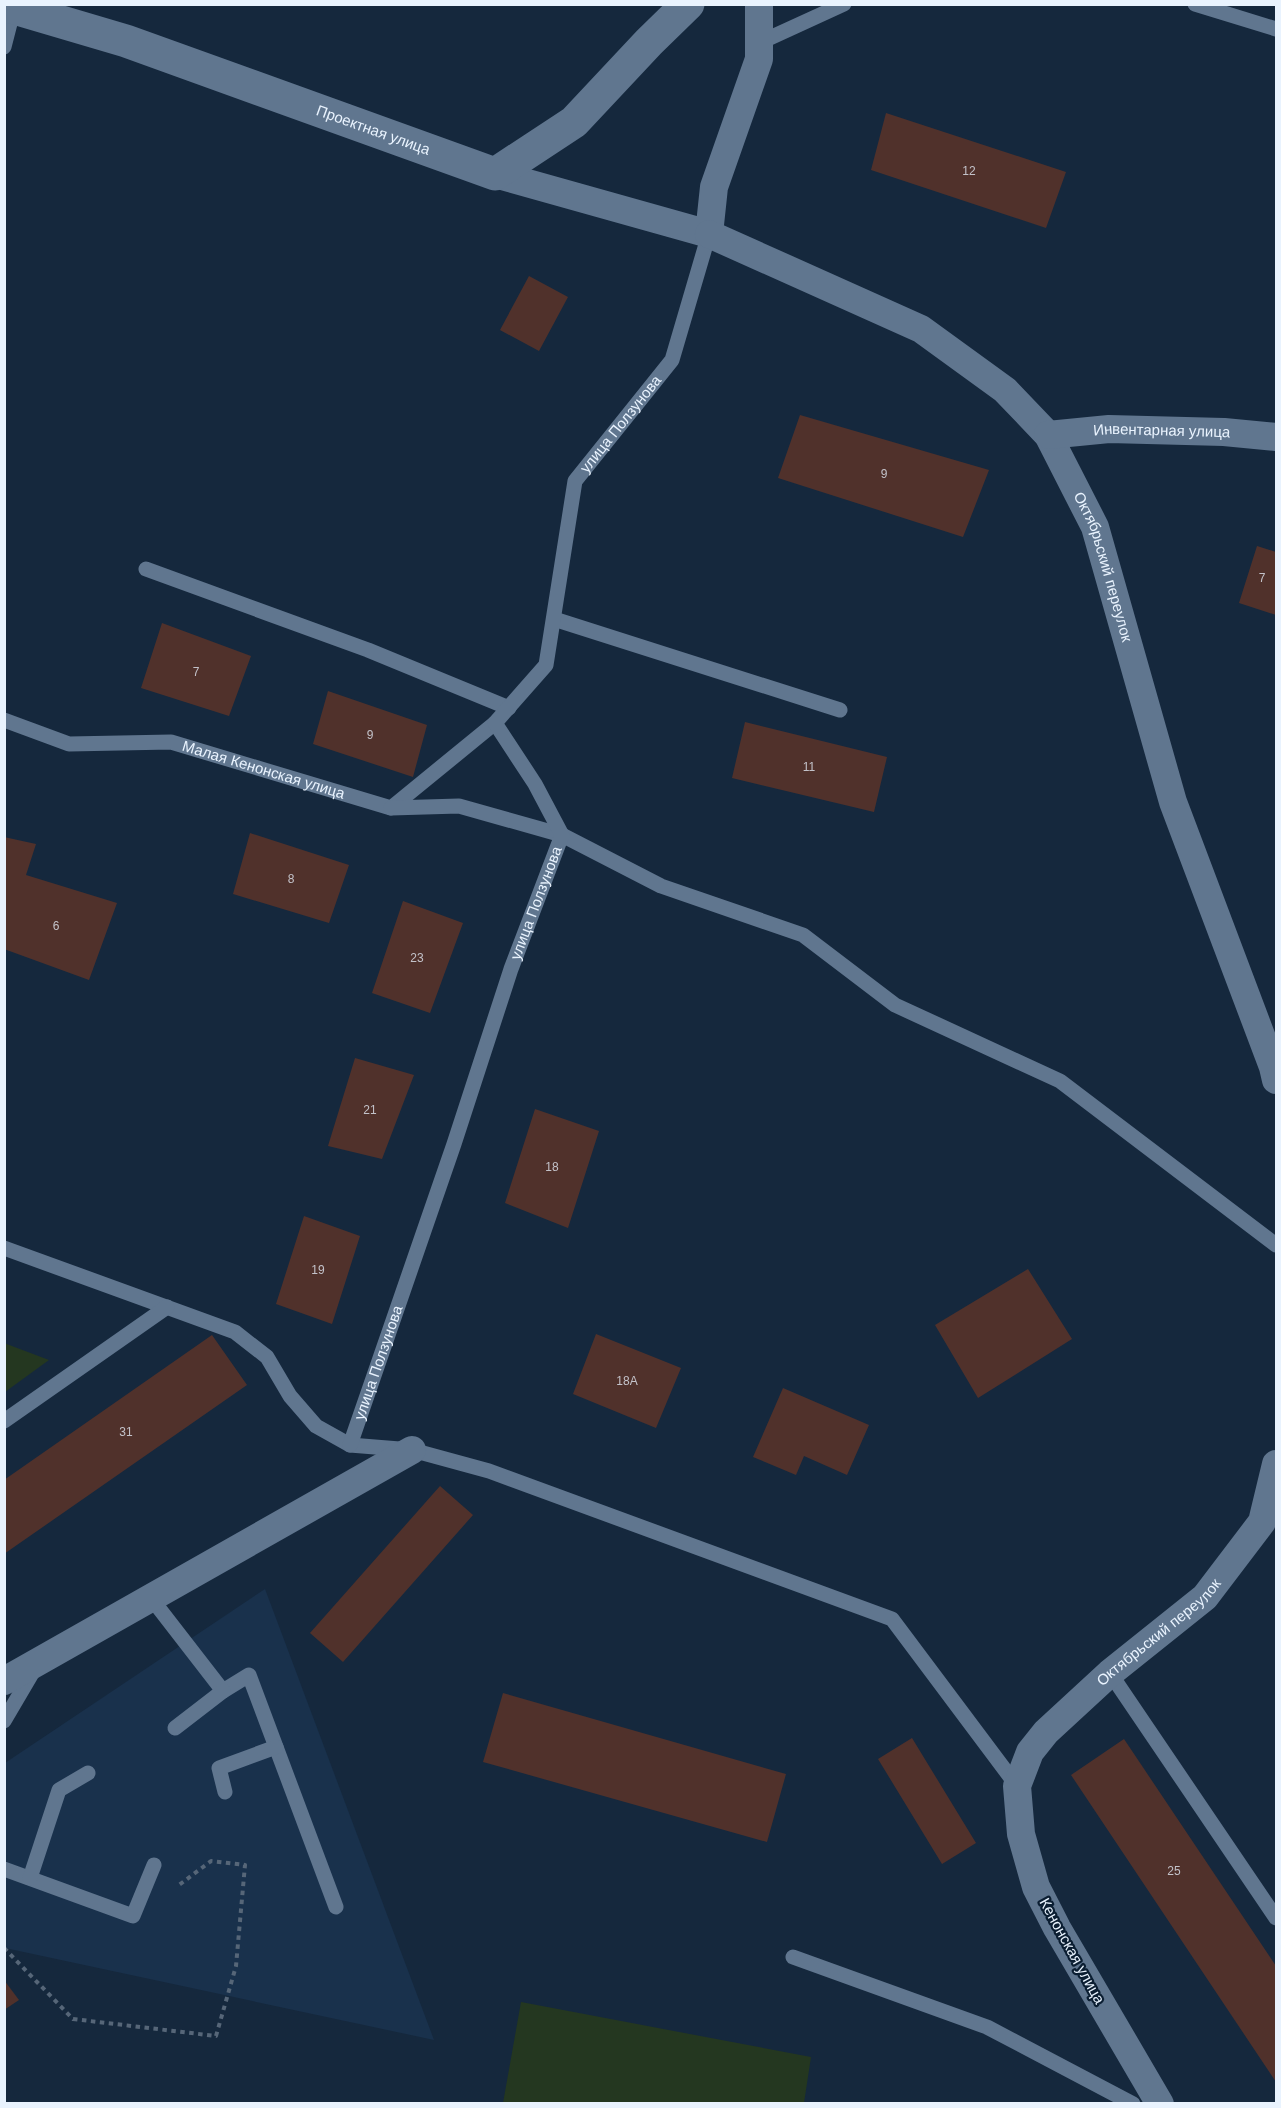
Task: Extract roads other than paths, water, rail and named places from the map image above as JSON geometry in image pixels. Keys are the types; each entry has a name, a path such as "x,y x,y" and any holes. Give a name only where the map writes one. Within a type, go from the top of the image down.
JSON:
{"street":[{"path":"495,174 574,122 688,4"},
{"path":"709,234 714,187 759,59 759,4"},
{"name":"Проектная улица","path":"9,7 126,41 495,174"},
{"name":"Октябрьский переулок","path":"495,174 709,234 921,329 1005,390 1048,435 1095,527 1173,802 1276,1080"},
{"name":"Инвентарная улица","path":"1048,435 1110,429 1224,432 1276,437"},
{"path":"4,1681 412,1450"},
{"name":"Октябрьский переулок","path":"1017,1786 1030,1752 1046,1731 1110,1673 1205,1597 1269,1526 1276,1464"},
{"name":"Кенонская улица","path":"1017,1786 1022,1834 1036,1887 1057,1928 1160,2103"}],"lane":[{"path":"759,43 844,4"},
{"path":"1195,4 1276,29"},
{"path":"4,46 9,7"},
{"name":"улица Ползунова","path":"350,1445 450,1155 511,969 562,835 535,784 495,723 546,665 575,481 672,360 709,234"},
{"path":"146,569 368,650 509,708"},
{"path":"554,619 840,710"},
{"name":"Малая Кенонская улица","path":"4,720 69,744 171,742 391,808 459,806 562,835 661,886 803,935 895,1005 1060,1081 1276,1245"},
{"path":"391,808 495,723"},
{"path":"4,1248 235,1332 267,1357 290,1396 316,1426 350,1445 412,1450 489,1471 892,1619 1017,1786"},
{"path":"4,1421 167,1307"},
{"path":"151,1598 223,1691"},
{"path":"4,1721 38,1662"},
{"path":"1110,1673 1276,1918"},
{"path":"175,1728 223,1691 249,1675 336,1907"},
{"path":"225,1792 219,1768 276,1747"},
{"path":"30,1878 59,1790 88,1773"},
{"path":"4,1869 133,1916 154,1865"},
{"path":"793,1957 987,2027 1132,2103"}]}
